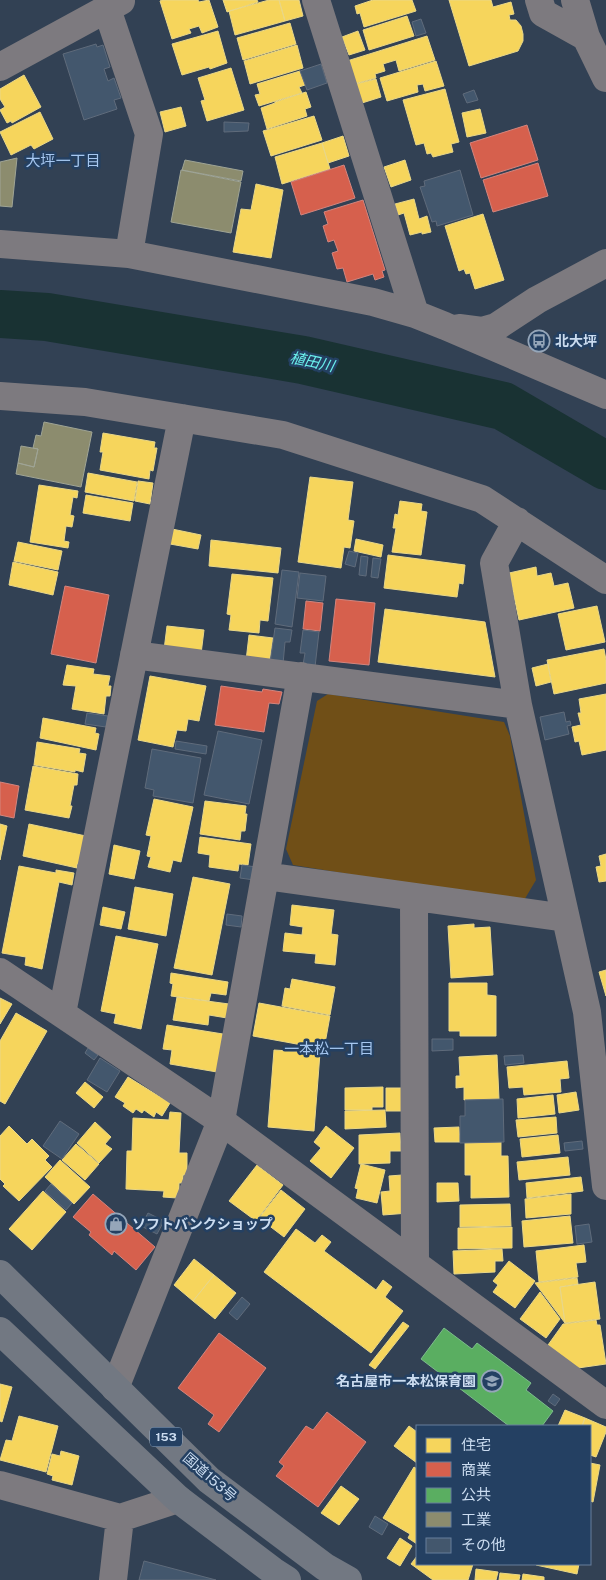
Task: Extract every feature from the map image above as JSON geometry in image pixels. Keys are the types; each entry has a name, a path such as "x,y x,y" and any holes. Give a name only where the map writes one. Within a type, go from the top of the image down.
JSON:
{"highway":[{"name":"国道153号","path":"0,1274 209,1480 325,1567 348,1580"},
{"name":"153","path":"0,1331 178,1499 273,1572 287,1580"}],"street":[{"path":"316,0 415,314"},
{"path":"539,0 543,13 586,37"},
{"path":"575,0 586,37 606,78"},
{"path":"0,67 115,4 149,134 129,254"},
{"path":"0,244 129,254 374,302 415,314 445,326 606,395"},
{"path":"445,326 482,331 496,326 537,300 606,263"},
{"path":"2,403 85,402 283,435 482,499 606,580"},
{"path":"62,1013 182,418"},
{"path":"517,521 494,563 518,705 566,918 596,1009 606,1186"},
{"path":"134,655 518,705"},
{"path":"115,1388 221,1121 300,676"},
{"path":"265,876 566,918"},
{"path":"414,897 415,1264"},
{"path":"0,972 221,1121 606,1405"},
{"path":"0,1486 120,1518 178,1499"},
{"path":"113,1580 120,1518"}],"shaded area":[{"path":"328,694 504,722 510,736 536,880 523,902 293,865 286,849 317,701"}],"building: 住宅":[{"path":"198,0 199,2 209,0 218,27 202,33 199,26 189,29 191,33 172,39 160,1"},
{"path":"223,0 257,0 258,2 227,12"},
{"path":"269,0 279,0 285,21 235,35 229,11"},
{"path":"279,0 299,0 303,16 285,21"},
{"path":"373,0 412,0 416,11 364,27 360,13 357,14 355,6"},
{"path":"449,0 491,0 493,7 511,2 514,14 509,15 510,20 516,20 521,26 523,34 523,41 518,51 469,66"},
{"path":"407,16 414,36 369,50 363,30"},
{"path":"290,23 296,44 243,60 237,38"},
{"path":"218,31 227,63 182,75 172,44"},
{"path":"358,31 365,50 349,55 342,37"},
{"path":"427,36 435,60 399,71 396,60 383,64 385,71 375,74 376,78 354,84 347,61"},
{"path":"297,45 303,68 250,84 244,61"},
{"path":"436,61 444,86 425,91 423,84 417,85 418,92 387,101 380,78"},
{"path":"231,68 244,110 207,121 201,101 205,100 198,78"},
{"path":"300,71 305,85 299,87 302,93 259,106 255,95 260,94 257,84"},
{"path":"24,75 41,107 12,123 11,121 7,123 0,110 5,107 0,99 0,89"},
{"path":"376,79 381,97 362,103 356,84"},
{"path":"445,89 459,142 451,144 453,152 433,157 431,153 427,154 424,143 416,145 403,100"},
{"path":"306,92 311,107 305,109 307,116 267,129 261,108"},
{"path":"181,107 186,126 165,132 160,112"},
{"path":"480,109 486,133 467,137 462,113"},
{"path":"40,112 53,139 34,149 31,145 11,155 0,132"},
{"path":"314,116 322,140 271,156 263,131"},
{"path":"343,136 349,156 328,163 322,143"},
{"path":"322,143 330,169 282,184 275,157"},
{"path":"405,160 411,180 391,187 384,167"},
{"path":"256,184 283,190 271,258 233,252 241,209 251,210"},
{"path":"414,199 419,219 427,216 431,232 410,235 404,213 398,215 395,204"},
{"path":"483,214 504,280 475,289 470,273 466,274 464,269 459,271 445,226"},
{"path":"103,433 155,442 154,448 157,448 153,471 150,470 149,479 100,470 103,452 100,452"},
{"path":"88,473 137,482 134,501 85,492"},
{"path":"310,477 353,482 348,520 354,521 350,548 344,547 341,568 298,562"},
{"path":"138,481 153,483 150,504 135,501"},
{"path":"39,485 78,491 77,498 73,497 70,515 74,516 72,527 66,526 64,541 69,542 68,548 30,542"},
{"path":"86,495 133,503 130,521 83,513"},
{"path":"400,501 422,504 421,511 427,512 421,555 392,552 396,528 393,528 395,514 398,515"},
{"path":"172,529 201,535 198,549 170,544"},
{"path":"356,539 383,545 381,557 354,551"},
{"path":"211,540 281,548 278,573 209,566"},
{"path":"18,542 62,551 58,570 14,561"},
{"path":"388,555 465,565 463,584 459,583 457,597 384,588"},
{"path":"13,562 58,572 53,595 9,585"},
{"path":"536,567 537,576 551,573 554,586 568,583 574,608 519,620 509,573"},
{"path":"232,574 273,578 268,621 260,620 259,633 229,630 231,615 227,614"},
{"path":"597,606 605,642 566,650 558,614"},
{"path":"385,609 485,622 495,677 378,662"},
{"path":"167,626 204,630 201,654 164,650"},
{"path":"249,635 273,638 269,664 246,661"},
{"path":"604,649 606,683 554,694 547,660"},
{"path":"548,664 551,682 536,686 532,668"},
{"path":"67,665 94,669 93,674 110,676 108,686 111,686 110,696 106,696 104,714 72,709 76,686 63,685"},
{"path":"150,676 206,686 199,721 188,719 186,731 177,730 173,747 138,740"},
{"path":"606,694 606,750 582,755 579,741 575,742 572,727 581,725 578,713 581,713 579,699"},
{"path":"43,718 96,728 95,733 99,734 96,750 40,738"},
{"path":"37,742 80,749 79,753 86,754 83,772 34,765"},
{"path":"33,766 78,774 77,785 74,785 69,818 25,810"},
{"path":"154,799 193,807 181,862 173,860 170,872 148,867 151,857 147,856 151,836 146,835"},
{"path":"205,801 246,806 245,831 241,831 240,840 200,834"},
{"path":"0,824 7,826 0,860"},
{"path":"29,824 86,836 80,864 77,864 77,868 23,856"},
{"path":"200,837 251,844 248,865 239,864 238,871 209,867 210,855 198,853"},
{"path":"114,845 140,851 134,879 109,874"},
{"path":"606,854 606,881 599,882 596,867 601,866 599,856"},
{"path":"19,866 56,873 56,870 74,873 72,885 59,882 42,969 25,965 26,957 2,953"},
{"path":"193,877 230,884 212,975 174,968"},
{"path":"135,887 173,894 166,936 128,929"},
{"path":"292,905 334,910 331,934 338,935 335,965 315,963 316,954 283,951 285,933 302,935 303,927 290,925"},
{"path":"103,907 125,912 121,929 100,925"},
{"path":"474,924 474,928 490,927 493,975 451,978 448,926"},
{"path":"116,936 158,944 141,1029 114,1023 116,1014 101,1011"},
{"path":"606,970 606,996 599,972"},
{"path":"171,973 228,982 226,995 211,993 209,1001 171,996 173,984 170,983"},
{"path":"292,979 335,987 330,1015 282,1006 285,988 290,989"},
{"path":"449,983 487,983 487,995 496,996 496,1036 460,1036 460,1031 449,1031"},
{"path":"177,997 229,1004 227,1018 209,1015 208,1025 173,1020"},
{"path":"0,998 12,1004 0,1024"},
{"path":"259,1003 330,1016 324,1049 253,1036"},
{"path":"16,1013 47,1031 5,1104 0,1101 0,1041"},
{"path":"167,1025 223,1034 217,1072 170,1064 172,1050 163,1049"},
{"path":"274,1050 320,1053 314,1131 268,1127"},
{"path":"497,1055 499,1099 464,1100 464,1087 456,1088 456,1076 460,1076 459,1057"},
{"path":"567,1061 569,1078 560,1079 561,1092 524,1095 523,1087 509,1088 507,1067"},
{"path":"128,1077 170,1103 162,1116 156,1112 154,1117 144,1110 142,1113 136,1109 133,1113 123,1106 125,1103 115,1097"},
{"path":"85,1082 103,1097 94,1108 76,1093"},
{"path":"383,1087 383,1107 372,1107 372,1110 345,1110 345,1088"},
{"path":"386,1088 404,1088 405,1111 386,1111"},
{"path":"576,1092 579,1110 559,1113 557,1095"},
{"path":"553,1095 555,1114 518,1118 517,1099"},
{"path":"385,1110 386,1127 345,1129 345,1111"},
{"path":"170,1112 181,1113 179,1153 187,1153 187,1175 183,1175 183,1183 179,1183 177,1198 163,1197 164,1191 126,1189 127,1151 132,1151 133,1118 169,1120"},
{"path":"556,1117 557,1133 518,1137 516,1120"},
{"path":"95,1122 111,1137 105,1144 112,1149 99,1163 77,1143"},
{"path":"9,1126 27,1144 32,1139 49,1156 45,1160 52,1167 19,1201 3,1186 5,1184 0,1179 0,1136"},
{"path":"326,1126 354,1148 331,1178 310,1161 321,1148 314,1142"},
{"path":"459,1127 460,1142 435,1142 434,1128"},
{"path":"400,1133 401,1151 390,1151 390,1163 359,1164 359,1135"},
{"path":"558,1135 560,1153 522,1157 520,1139"},
{"path":"501,1142 501,1156 508,1156 509,1197 471,1198 471,1175 465,1175 465,1143"},
{"path":"76,1144 99,1164 85,1180 62,1160"},
{"path":"568,1157 570,1175 519,1180 517,1162"},
{"path":"60,1160 90,1187 74,1204 45,1177"},
{"path":"361,1164 385,1170 377,1203 356,1198 358,1189 355,1188"},
{"path":"257,1165 283,1185 256,1221 229,1201"},
{"path":"402,1175 409,1213 383,1215 381,1192 390,1191 389,1176"},
{"path":"581,1177 583,1191 527,1198 526,1183"},
{"path":"437,1183 458,1183 459,1201 437,1202"},
{"path":"281,1190 305,1209 284,1237 259,1218"},
{"path":"43,1191 66,1212 32,1250 9,1229"},
{"path":"571,1194 571,1214 526,1218 525,1199"},
{"path":"510,1204 511,1226 460,1227 460,1205"},
{"path":"570,1216 573,1243 524,1247 522,1221"},
{"path":"512,1227 512,1248 458,1249 458,1228"},
{"path":"296,1229 315,1243 322,1235 331,1242 324,1251 376,1290 383,1280 392,1287 385,1297 403,1311 371,1353 264,1272"},
{"path":"584,1245 586,1262 576,1263 578,1277 539,1282 536,1251"},
{"path":"502,1249 503,1261 495,1261 495,1272 454,1274 453,1251"},
{"path":"194,1259 214,1275 193,1301 174,1285"},
{"path":"509,1261 535,1281 515,1308 493,1292 498,1285 493,1281"},
{"path":"214,1275 236,1293 215,1319 193,1301"},
{"path":"577,1278 578,1284 560,1287 565,1323 535,1283"},
{"path":"595,1282 600,1319 565,1323 560,1287"},
{"path":"540,1292 560,1319 546,1338 520,1319"},
{"path":"596,1320 597,1325 600,1325 606,1364 578,1368 548,1345 563,1324"},
{"path":"403,1322 409,1326 375,1369 369,1365"},
{"path":"0,1384 12,1387 2,1422 0,1421"},
{"path":"565,1410 585,1418 582,1425 558,1425"},
{"path":"19,1416 58,1426 46,1472 0,1460 6,1440 12,1441"},
{"path":"585,1418 606,1427 606,1432 596,1457 591,1455 591,1425 582,1425"},
{"path":"409,1426 416,1431 416,1462 394,1446"},
{"path":"61,1451 79,1456 72,1485 52,1480 53,1476 47,1474 52,1454 60,1456"},
{"path":"591,1463 600,1465 593,1502 591,1501"},
{"path":"414,1467 416,1468 416,1543 408,1538 410,1534 383,1518"},
{"path":"341,1486 359,1499 339,1525 321,1513"},
{"path":"400,1538 412,1546 400,1566 387,1558"},
{"path":"416,1557 416,1565 473,1565 468,1580 433,1580 411,1564"},
{"path":"536,1565 579,1565 577,1574"},
{"path":"476,1569 498,1572 496,1580 475,1580"},
{"path":"500,1573 520,1575 519,1580 499,1580"},
{"path":"523,1574 544,1577 544,1580 522,1580"}],"building: 商業":[{"path":"527,125 538,160 481,178 470,143"},
{"path":"538,163 548,196 493,212 483,180"},
{"path":"344,165 355,198 301,215 291,182"},
{"path":"363,200 385,270 382,271 384,277 375,280 373,274 347,282 343,268 337,269 332,253 338,251 334,240 328,242 323,226 328,224 324,212"},
{"path":"65,586 109,595 96,663 51,654"},
{"path":"336,599 375,603 369,665 329,661"},
{"path":"306,601 323,603 320,631 303,629"},
{"path":"221,686 262,692 263,689 282,692 279,704 269,703 264,732 215,725"},
{"path":"0,782 19,786 14,818 0,815"},
{"path":"93,1194 155,1247 136,1270 114,1251 112,1255 89,1235 91,1232 73,1217"},
{"path":"219,1333 266,1368 219,1432 208,1424 214,1415 178,1388"},
{"path":"327,1412 366,1442 318,1507 276,1476 284,1466 279,1462 306,1426 313,1430"}],"building: 公共":[{"path":"444,1328 472,1349 477,1343 531,1383 526,1390 553,1411 543,1425 508,1425 421,1359"}],"building: 工業":[{"path":"17,158 12,207 0,206 0,162"},
{"path":"185,160 243,171 241,181 182,170"},
{"path":"181,170 241,182 231,233 171,222"},
{"path":"44,422 92,432 81,487 16,474 18,463 34,467 38,449 33,448 36,435 41,436"},
{"path":"21,446 38,449 34,467 18,463"}],"building: その他":[{"path":"421,19 426,33 416,36 412,22"},
{"path":"96,44 97,47 103,45 110,67 104,69 108,81 114,78 121,98 114,100 117,109 84,120 63,54"},
{"path":"321,64 327,83 307,90 300,71"},
{"path":"474,90 478,100 467,103 463,94"},
{"path":"224,122 249,123 248,131 224,132"},
{"path":"460,170 473,215 437,226 436,221 432,222 420,187 425,186 424,181"},
{"path":"349,551 358,553 355,567 345,564"},
{"path":"361,556 368,557 366,576 359,575"},
{"path":"373,558 381,559 378,578 371,577"},
{"path":"282,570 299,572 292,627 275,624"},
{"path":"300,573 326,576 323,601 297,598"},
{"path":"275,628 292,630 290,642 285,642 283,664 270,663"},
{"path":"303,630 319,632 315,667 303,665 305,653 300,653"},
{"path":"564,712 566,722 570,721 571,725 567,726 569,734 545,740 540,717"},
{"path":"87,713 108,716 106,727 85,724"},
{"path":"218,731 262,740 249,804 204,795"},
{"path":"176,741 207,746 206,754 175,749"},
{"path":"152,749 201,758 193,803 153,796 154,790 145,788"},
{"path":"242,865 256,867 254,880 240,878"},
{"path":"227,914 242,916 241,927 226,925"},
{"path":"432,1039 453,1039 453,1050 432,1051"},
{"path":"88,1048 98,1055 94,1060 85,1053"},
{"path":"523,1055 524,1063 505,1065 504,1056"},
{"path":"100,1058 120,1071 107,1092 87,1080"},
{"path":"503,1099 504,1142 460,1143 460,1116 465,1116 465,1100"},
{"path":"60,1121 79,1134 62,1159 43,1146"},
{"path":"582,1141 583,1149 565,1151 564,1143"},
{"path":"51,1184 72,1203 66,1210 45,1191"},
{"path":"148,1213 164,1221 157,1234 141,1226"},
{"path":"589,1224 592,1242 577,1244 575,1226"},
{"path":"242,1297 250,1304 237,1320 229,1313"},
{"path":"553,1394 560,1399 555,1406 548,1401"},
{"path":"375,1516 388,1524 382,1535 369,1527"},
{"path":"144,1561 216,1580 139,1580"}],"waterway":[{"name":"植田川","path":"0,314 47,317 303,360 503,406 606,466"}],"place":[{"name":"北大坪","path":"539,341"},
{"name":"ソフトバンクショップ","path":"116,1224"},
{"name":"名古屋市一本松保育園","path":"492,1381"}],"district":[{"name":"大坪一丁目","path":"63,161"},
{"name":"一本松一丁目","path":"329,1049"}]}
